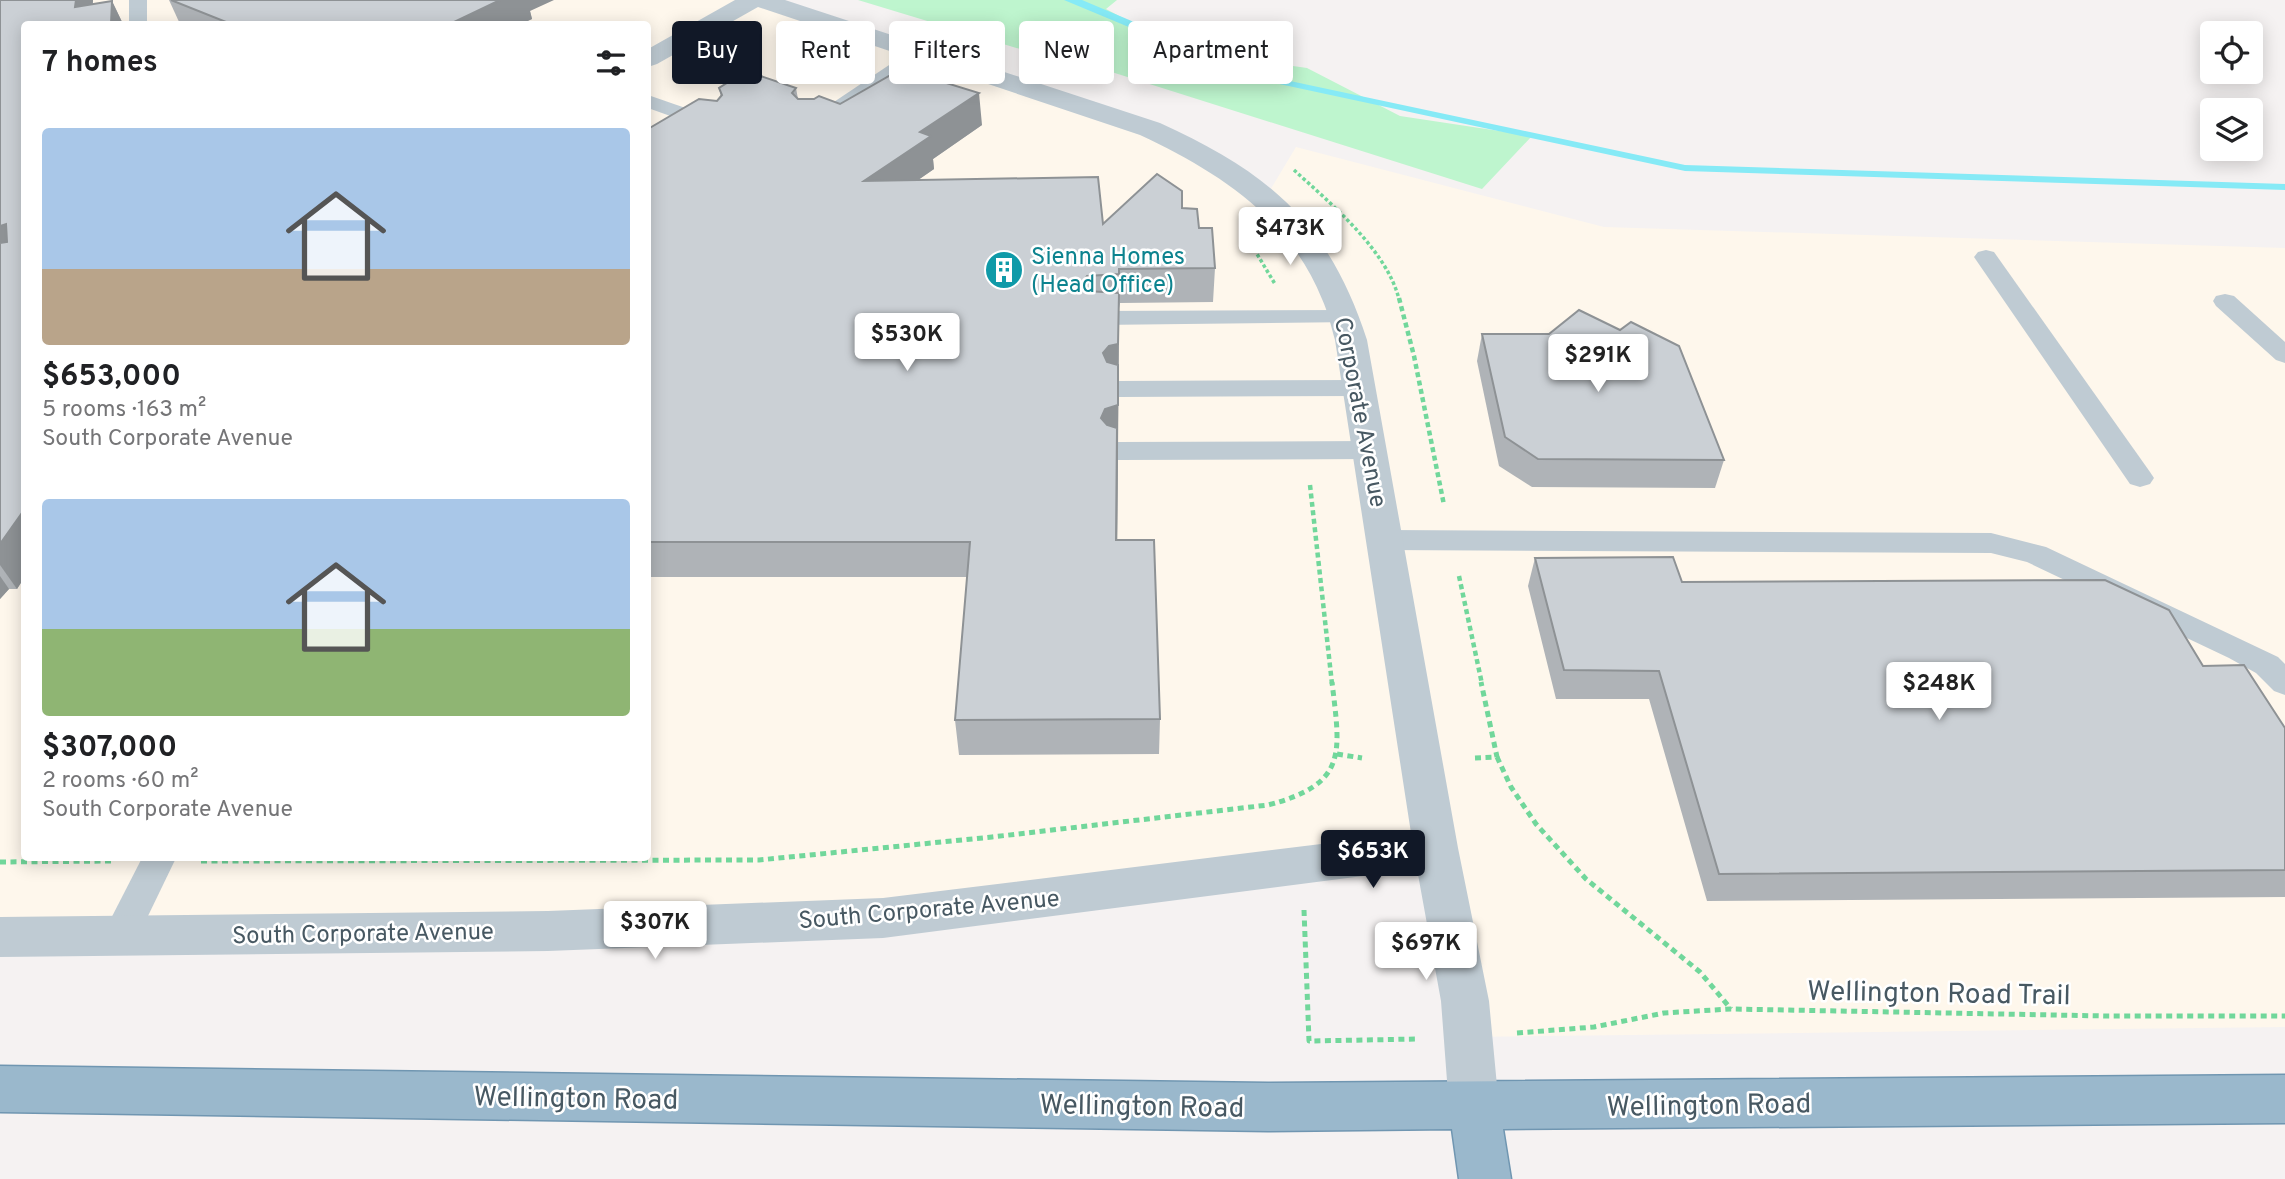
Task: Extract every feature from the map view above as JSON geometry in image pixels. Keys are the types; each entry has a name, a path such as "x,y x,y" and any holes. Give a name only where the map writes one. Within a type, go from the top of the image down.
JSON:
{"highway":[{"name":"Wellington Road","path":"0,1088 1268,1107 2285,1099"},
{"path":"1474,1107 1486,1179"}],"street":[{"path":"651,57 753,0"},
{"name":"Corporate Avenue","path":"760,0 889,43"},
{"name":"Corporate Avenue","path":"1005,81 1150,129 1198,150 1233,171 1266,197 1294,229 1318,260 1337,295 1351,340 1360,388 1436,848 1465,1001 1474,1107"},
{"name":"South Corporate Avenue","path":"0,937 548,931 883,918 1436,848"}],"lane":[{"path":"138,0 138,21"},
{"path":"811,124 889,73"},
{"path":"651,102 715,126"},
{"path":"1986,257 2140,478"},
{"path":"2225,301 2285,355"},
{"path":"1098,318 1344,317"},
{"path":"1119,389 1360,388"},
{"path":"1118,451 1370,450"},
{"path":"1385,540 1991,542 2036,554 2240,650 2267,665 2285,684"},
{"path":"120,936 158,861"}],"path":[{"path":"1337,754 1362,758"},
{"path":"1496,757 1511,787 1536,824 1586,878 1700,972 1731,1009"},
{"path":"651,861 759,860 1268,805 1300,798"},
{"path":"0,862 53,861"},
{"path":"304,861 568,861"},
{"path":"1302,867 1309,1041"},
{"name":"Wellington Road Trail","path":"1594,1027 1664,1013 1731,1009 2094,1016 2285,1016"}],"shaded area":[{"path":"0,0 760,0 823,21 776,21 776,84 875,84 875,38 889,43 889,84 1005,84 1005,81 1150,129 1266,197 1296,147 1604,227 2285,248 2285,1027 1468,1037 1436,849 883,918 0,937"}],"green space":[{"path":"858,0 1117,0 1106,9 1129,21 1128,77 1114,73 1114,21 1019,21 1019,49 1005,45 1005,21 927,21"},
{"path":"1293,66 1307,68 1400,116 1532,136 1482,189 1150,84 1293,84"}],"building":[{"path":"0,0 76,0 75,7 112,1 111,21 21,21 21,514 0,544 0,243 7,242 6,224 0,226"},
{"path":"171,0 500,0 456,21 224,21"},
{"path":"762,76 776,81 776,84 796,88 792,93 798,99 814,99 819,96 840,104 889,76 889,84 950,84 979,93 920,132 931,136 864,181 1098,177 1103,224 1157,174 1182,191 1182,208 1197,209 1199,228 1212,228 1215,268 1119,269 1119,274 1087,276 1083,283 1087,291 1119,293 1118,344 1109,346 1103,353 1107,362 1118,365 1118,405 1105,409 1101,418 1107,425 1117,428 1116,540 1154,540 1160,719 955,720 970,542 651,542 651,127 699,99 717,101 722,95 719,88 725,84 762,84"},
{"path":"1579,310 1620,330 1631,322 1679,346 1724,460 1538,459 1505,437 1482,334 1549,334"},
{"path":"1673,557 1682,582 2105,580 2169,610 2203,666 2244,665 2285,728 2285,870 1719,874 1659,671 1564,670 1535,558"}],"waterway":[{"path":"1068,0 1077,1 1254,76 1685,168 2285,187"}],"place":[{"name":"Sienna Homes (Head Office)","path":"1004,270"}]}
